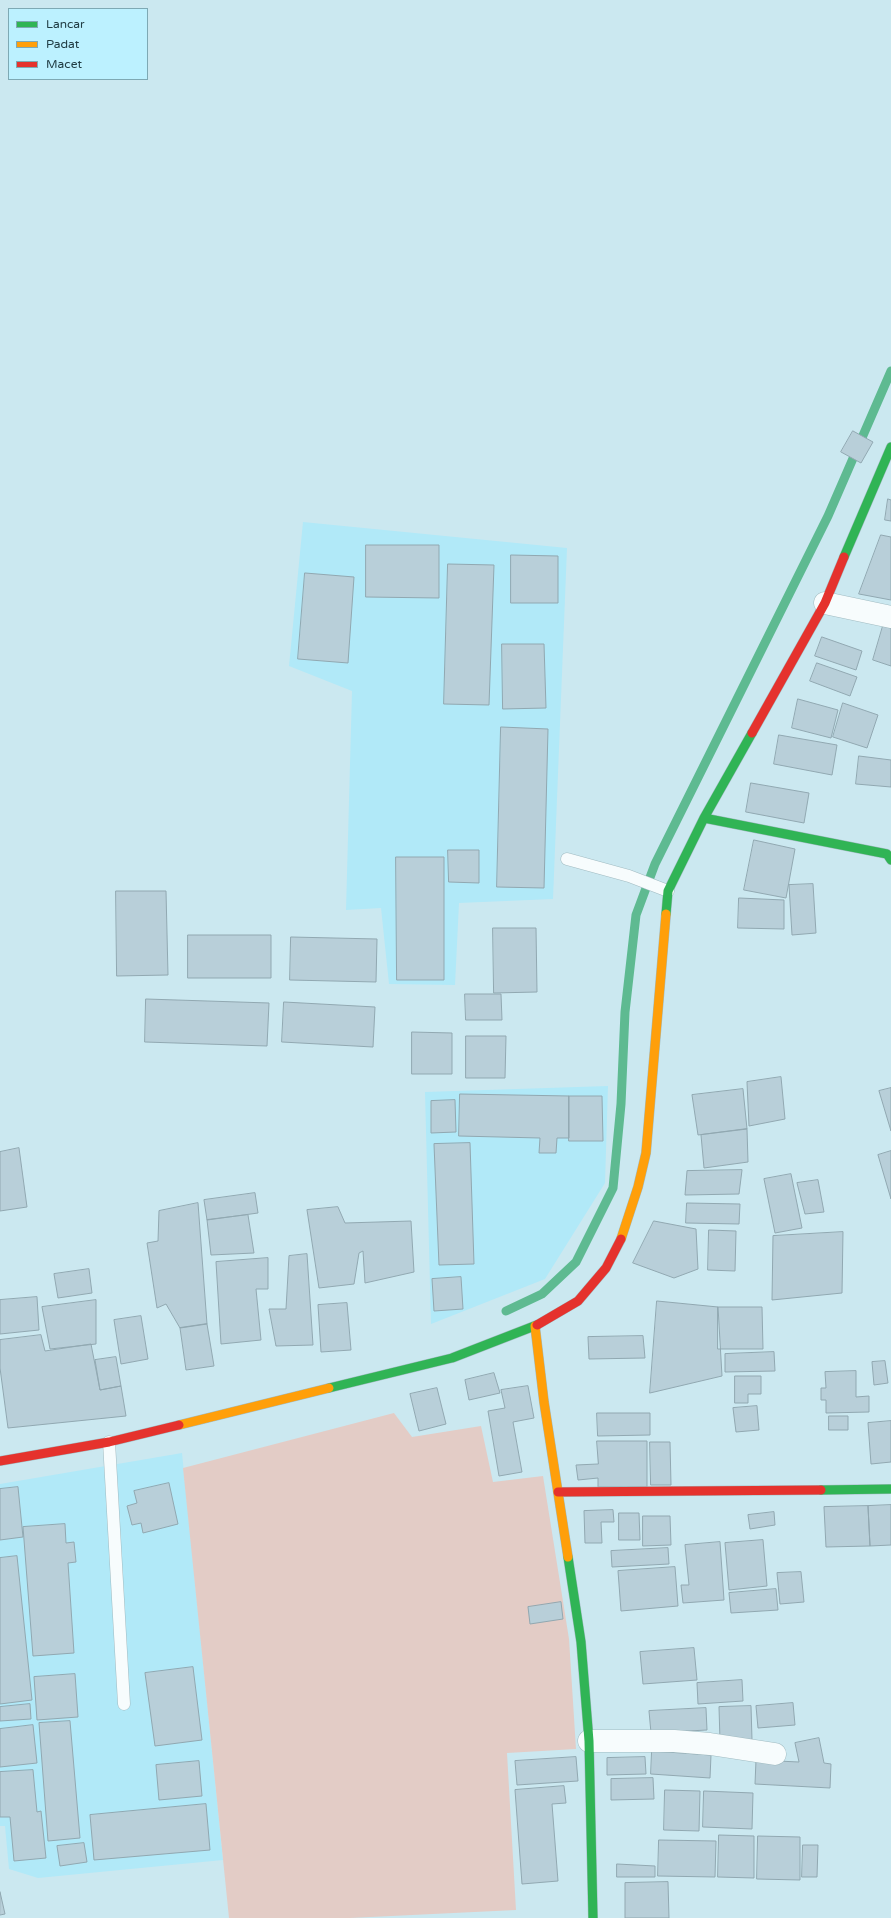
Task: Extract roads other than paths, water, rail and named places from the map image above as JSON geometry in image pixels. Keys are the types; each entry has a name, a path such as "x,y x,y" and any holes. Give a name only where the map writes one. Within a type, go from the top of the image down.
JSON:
{"main road":[{"path":"0,1461 109,1442 452,1358 535,1326 578,1301 606,1268 622,1238 638,1187 646,1153 668,891 704,818 825,603 891,447"},
{"path":"704,818 887,854 891,860"},
{"path":"535,1326 544,1402 581,1642 589,1741 593,1918"},
{"path":"558,1492 891,1489"}],"street":[{"path":"825,603 891,616"},
{"path":"589,1741 674,1741 710,1744 775,1754"}],"lane":[{"path":"567,859 629,876 668,891"},
{"path":"109,1442 124,1704"}],"waterway":[{"path":"506,1311 542,1294 576,1262 613,1188 621,1104 625,1012 636,915 655,864 828,516 891,371"}]}
